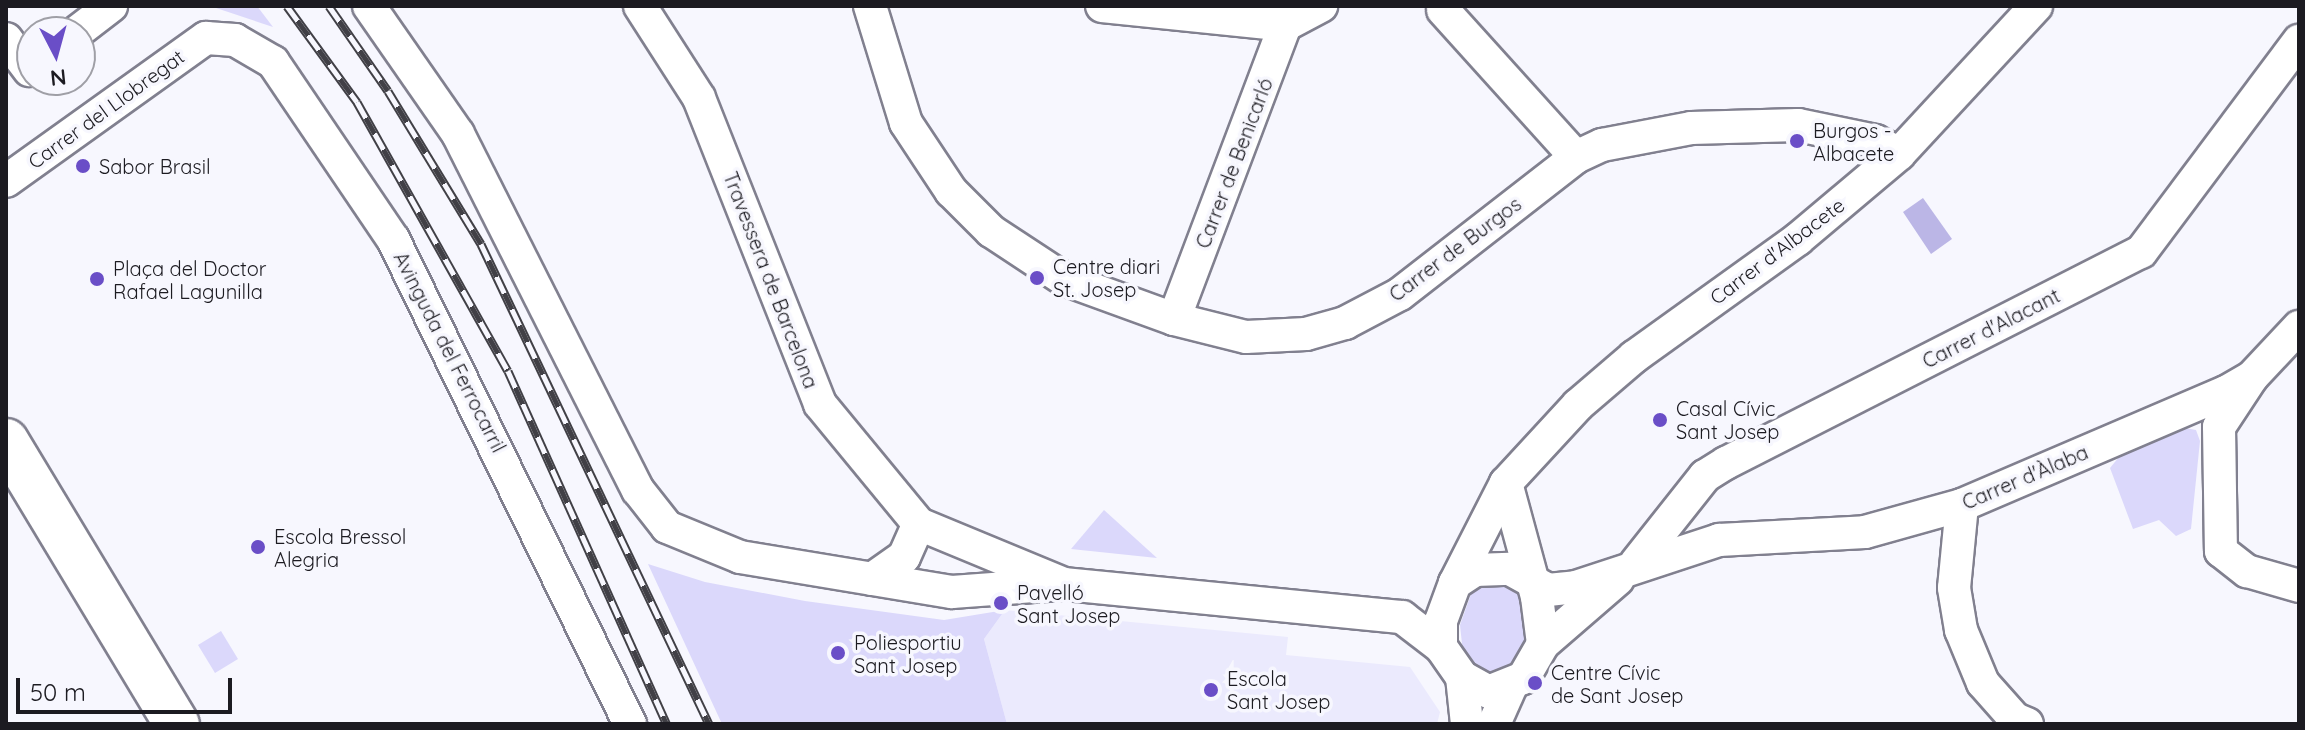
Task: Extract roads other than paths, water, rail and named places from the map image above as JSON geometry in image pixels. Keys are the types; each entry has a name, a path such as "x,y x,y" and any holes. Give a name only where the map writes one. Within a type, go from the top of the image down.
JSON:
{"street":[{"path":"369,6 458,134 638,490 667,527 740,557 952,592 1064,584"},
{"name":"Travessera de Barcelona","path":"640,6 699,98 820,404 919,524 1064,584 1402,617 1453,589"},
{"name":"Carrer de Burgos","path":"870,6 906,123 951,191 991,231 1064,279 1174,319 1246,337 1306,334 1345,323 1400,294 1576,157 1641,135 1747,124 1838,131 1899,154"},
{"path":"1102,6 1283,16 1321,6"},
{"name":"Carrer d'Albacete","path":"1441,647 1441,621 1453,589 1506,483 1578,405 1634,357 1798,239 1899,154 2036,6"},
{"path":"1443,10 1576,157"},
{"name":"Carrer de Benicarló","path":"1174,319 1283,16"},
{"name":"Carrer del Llobregat","path":"6,181 206,38"},
{"name":"Avinguda del Ferrocarril","path":"206,38 235,40 273,62 393,239 630,724"},
{"path":"6,39 16,62"},
{"name":"Carrer d'Alacant","path":"1636,563 1705,476 2141,252 2299,41"},
{"name":"Carrer d'Àlaba","path":"1636,563 1670,540 1694,535 1719,540 1865,532 1962,505 2196,405 2252,377 2299,327"},
{"path":"2252,377 2219,427 2221,551 2247,571 2299,586"},
{"path":"2196,405 2219,427"},
{"path":"6,441 177,724"},
{"path":"1705,476 1699,505 1719,540"},
{"path":"1506,483 1534,586 1543,644"},
{"path":"1962,505 1954,588 1961,630 1983,683 2015,719 2027,724"},
{"path":"872,579 904,557 919,524"},
{"path":"1522,545 1553,576 1576,587"},
{"path":"1453,589 1475,570 1510,569 1534,586 1576,587 1636,563"},
{"path":"1402,617 1441,647 1462,677 1489,692 1511,686 1523,678 1543,644 1636,563"},
{"path":"1462,677 1467,724"},
{"path":"1494,724 1511,686"}],"railway":[{"path":"287,6 357,102 508,371 667,724"},
{"path":"329,6 388,91 481,244 709,724"}],"place":[{"name":"Burgos - Albacete","path":"1797,141"},
{"name":"Sabor Brasil","path":"83,166"},
{"name":"Centre diari St. Josep","path":"1037,278"},
{"name":"Plaça del Doctor Rafael Lagunilla","path":"97,279"},
{"name":"Casal Cívic Sant Josep","path":"1660,420"},
{"name":"Escola Bressol Alegria","path":"258,547"},
{"name":"Pavelló Sant Josep","path":"1001,603"},
{"name":"Poliesportiu Sant Josep","path":"838,653"},
{"name":"Centre Cívic de Sant Josep","path":"1535,683"},
{"name":"Escola Sant Josep","path":"1211,690"}]}
